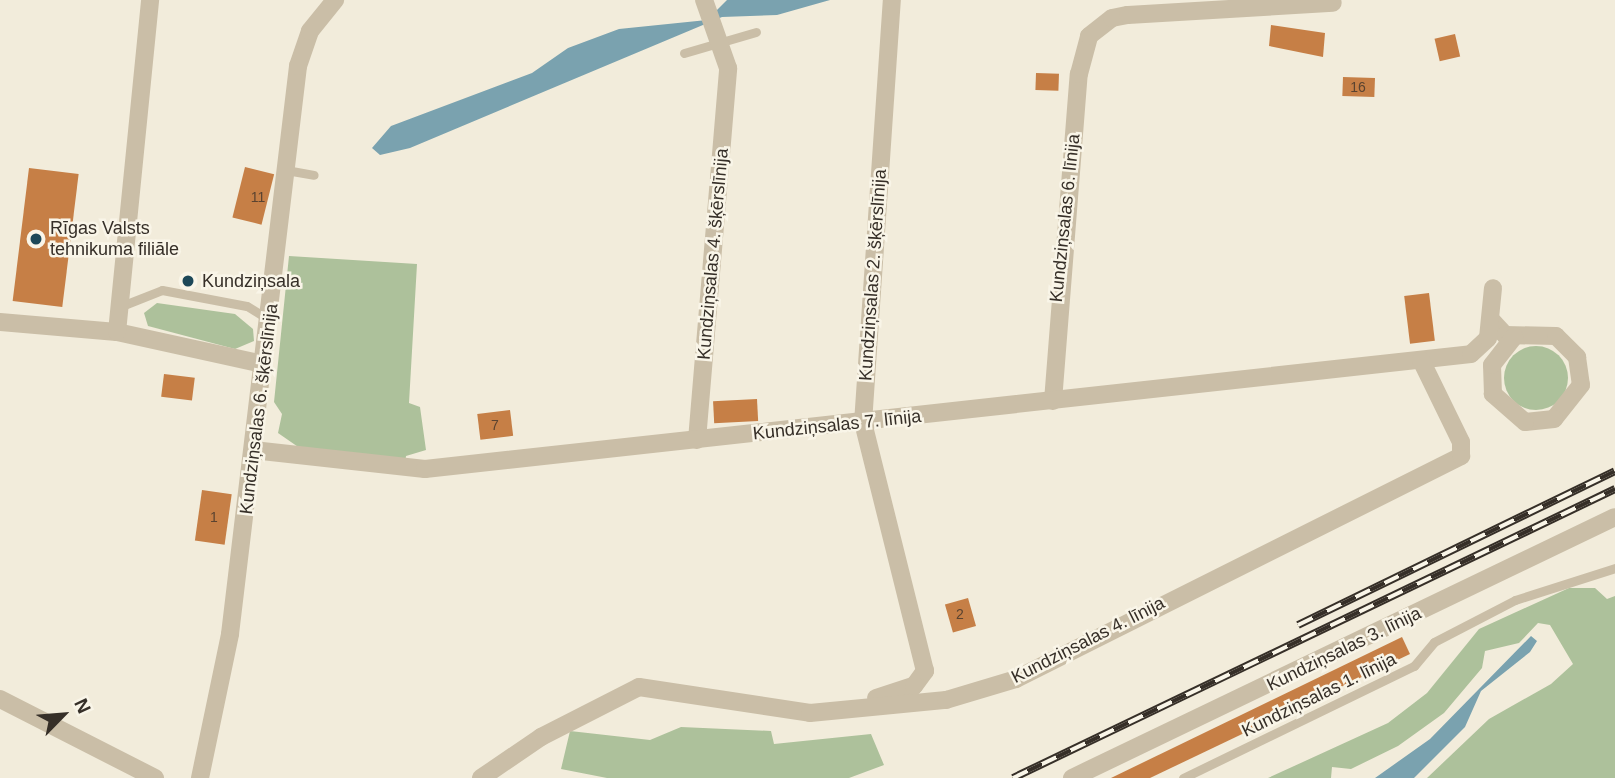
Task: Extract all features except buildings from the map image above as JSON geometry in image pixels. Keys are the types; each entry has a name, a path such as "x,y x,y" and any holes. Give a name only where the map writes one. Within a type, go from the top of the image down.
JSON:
{"street":[{"path":"117,332 150,0"},
{"name":"Kundziņsalas 2. šķērslīnija","path":"856,709 914,686 925,671 863,423 892,0"},
{"name":"Kundziņsalas 6. šķērslīnija","path":"200,778 230,634 298,66 310,32 331,1"},
{"path":"704,3 716,37"},
{"name":"Kundziņsalas 6. līnija","path":"1053,401 1076,101 1089,36 1112,18 1128,15 1333,3"},
{"name":"Kundziņsalas 4. šķērslīnija","path":"697,440 728,68 716,37"},
{"path":"1492,365 1471,354 1488,338 1493,322 1493,288"},
{"path":"0,322 117,332 262,364"},
{"path":"1493,322 1514,337"},
{"path":"1542,332 1577,357 1581,386 1567,411 1540,423 1512,416 1493,394 1492,365 1514,337 1542,332"},
{"name":"Kundziņsalas 7. līnija","path":"253,450 425,469 863,423 1471,354"},
{"name":"Kundziņsalas 4. līnija","path":"481,778 541,737 639,687 810,713 946,700 1016,679 1461,456 1461,442 1421,360"},
{"name":"Kundziņsalas 3. līnija","path":"1072,778 1615,517"},
{"path":"0,699 155,778"}],"lane":[{"path":"684,53 716,37 756,32"},
{"path":"286,170 314,175"},
{"path":"120,307 162,290 247,306 269,320"},
{"name":"Kundziņsalas 1. līnija","path":"1183,778 1414,666 1434,642 1515,600 1615,568"}],"green space":[{"path":"289,256 417,264 409,403 420,407 426,450 406,456 405,464 304,451 278,433 282,414 274,402"},
{"name":"Kundziņsala","path":"157,303 235,314 253,329 254,341 235,349 148,326 144,313"},
{"path":"1536,346 1554,352 1562,360 1568,378 1562,396 1554,404 1536,410 1518,404 1510,396 1504,378 1510,360 1518,352"},
{"path":"1569,588 1595,588 1607,599 1615,596 1615,778 1427,778 1489,719 1551,684 1573,664 1550,625 1538,623 1519,643 1485,651 1482,668 1444,713 1398,746 1351,769 1332,767 1331,778 1268,778 1388,723 1427,693 1479,629"},
{"path":"681,727 771,731 774,744 871,734 884,765 849,778 607,778 561,769 570,731 650,740"}],"water":[{"path":"727,0 830,0 777,15 722,17 410,148 380,155 372,148 391,126 532,73 568,48 619,29 707,20"},
{"path":"1531,636 1537,641 1530,652 1481,691 1465,727 1414,778 1375,778 1430,739"}],"railway":[{"path":"1298,625 1615,471"},
{"path":"1013,778 1615,489"}],"place":[{"name":"Rīgas Valsts tehnikuma filiāle","path":"36,239"},
{"name":"Kundziņsala","path":"188,281"}]}
